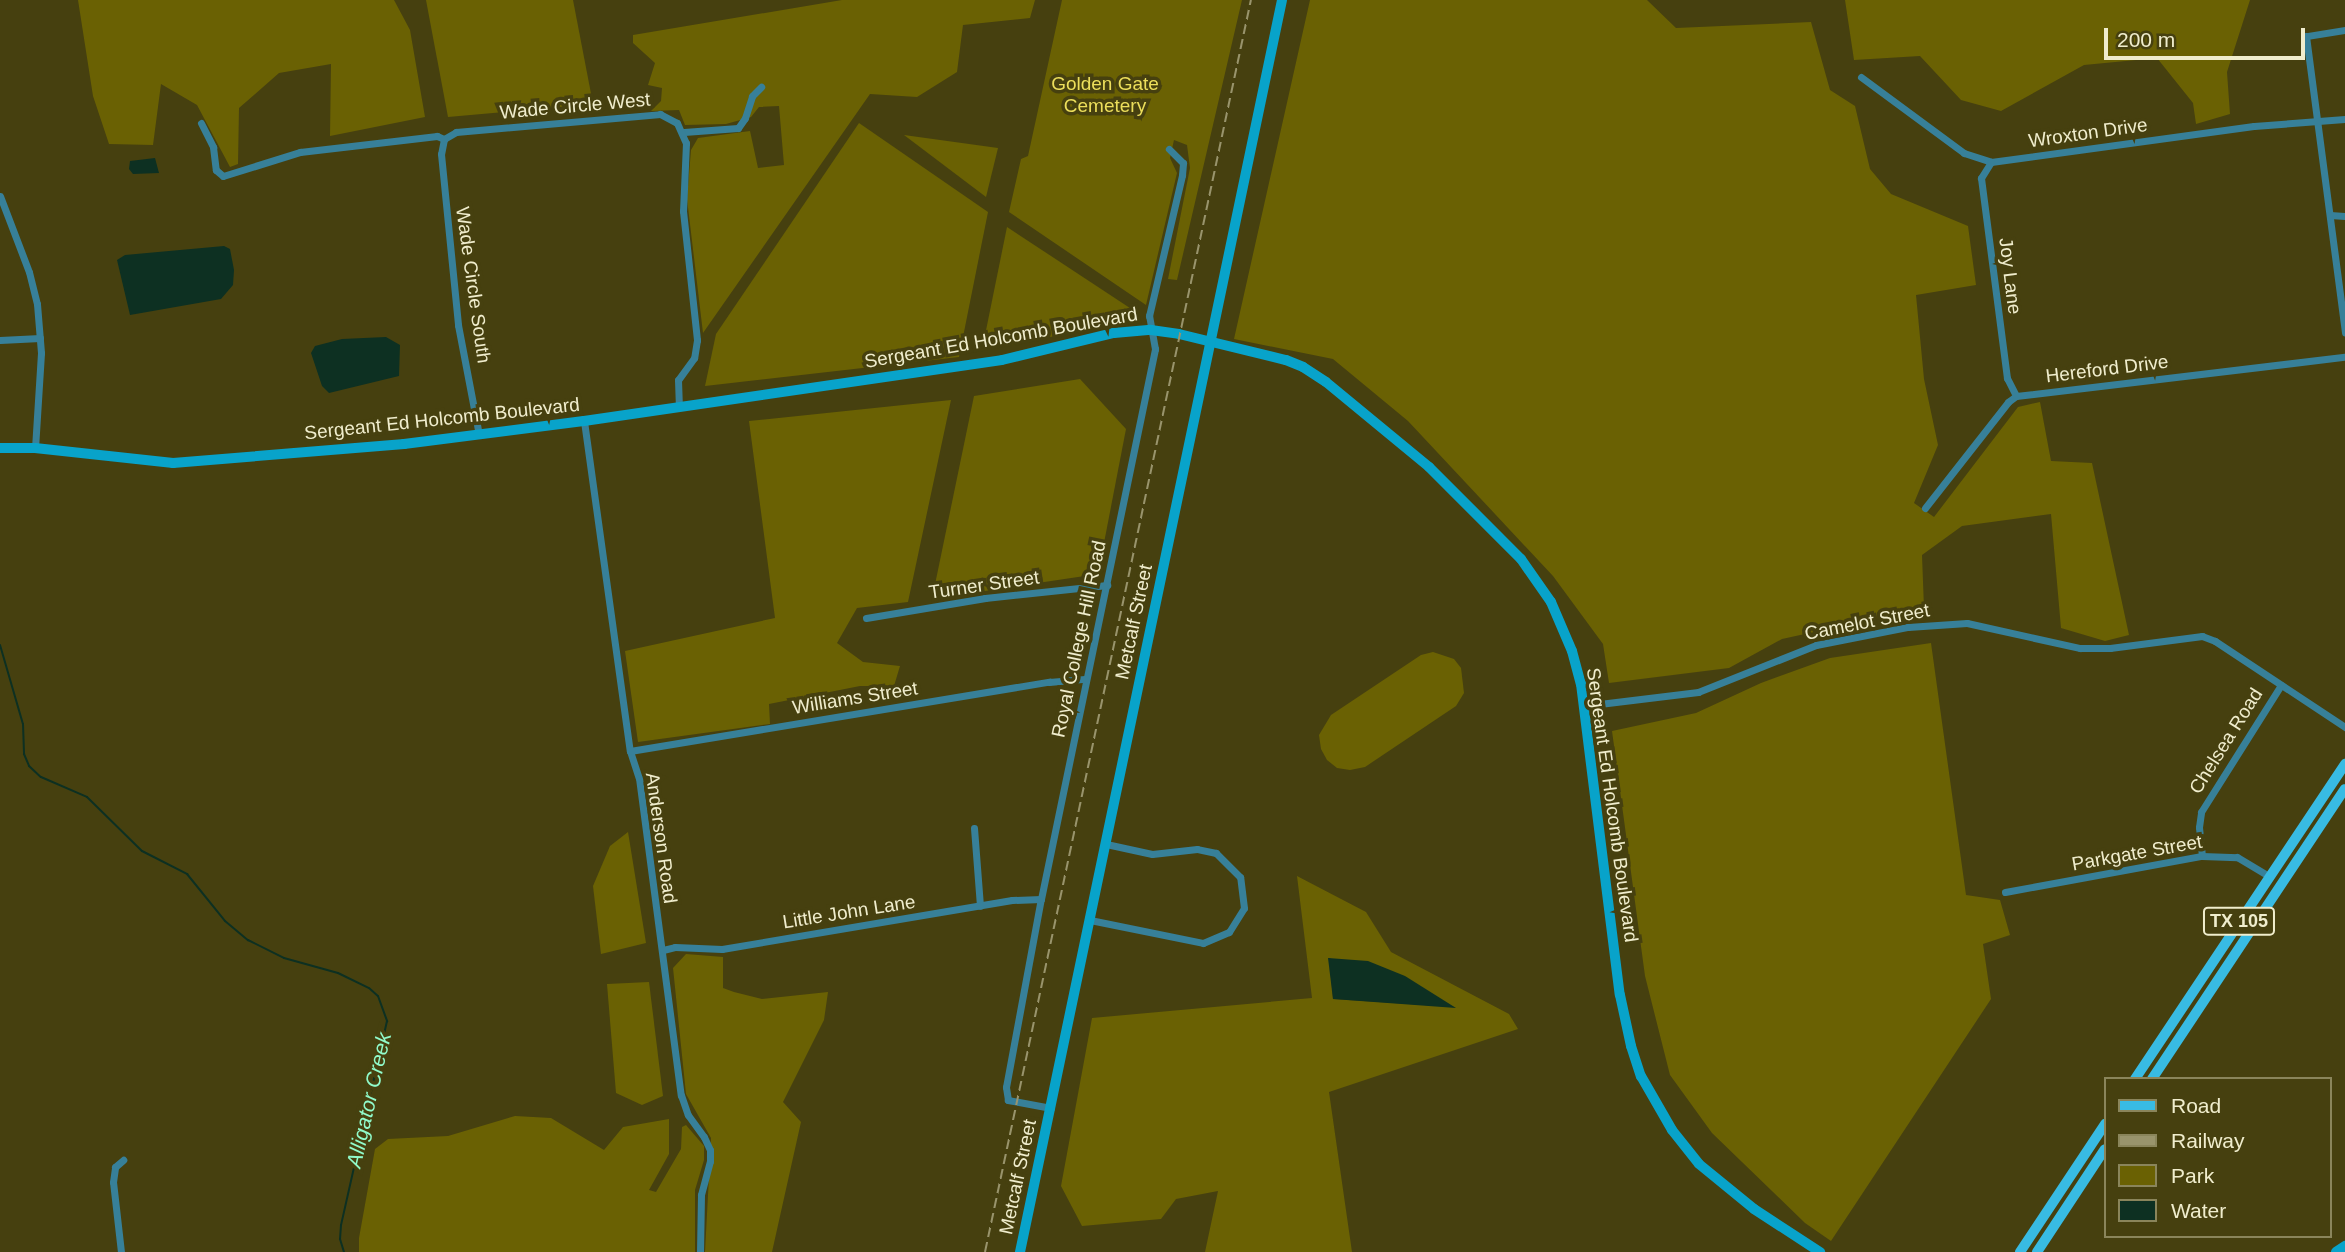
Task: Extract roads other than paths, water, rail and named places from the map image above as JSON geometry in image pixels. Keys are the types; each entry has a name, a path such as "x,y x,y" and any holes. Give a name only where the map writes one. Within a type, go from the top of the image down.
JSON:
{"main road":[{"name":"TX 105","path":"2136,1077 2345,764"},
{"path":"2338,799 2338,790 2345,780"},
{"name":"TX 105","path":"2153,1077 2345,789"},
{"path":"2279,887 2280,872 2303,836 2306,822"},
{"path":"2244,940 2246,928 2269,892 2269,876"},
{"path":"2147,1077 2156,1061 2153,1052"},
{"path":"2020,1252 2104,1126"},
{"path":"2037,1252 2104,1151"}],"street":[{"name":"Metcalf Street","path":"1020,1252 1282,0"},
{"path":"2345,30 2306,36 2345,332"},
{"name":"Wroxton Drive","path":"1861,77 1964,153 1991,162 2317,120 2345,119"},
{"path":"680,406 678,380 694,358 697,340 683,211 684,132 738,128 746,118 752,96 761,87"},
{"name":"Wade Circle West","path":"201,123 213,147 216,170 223,176 300,152 437,136 444,139 456,132 660,114 671,117 684,132"},
{"name":"Wade Circle South","path":"444,139 441,153 458,326 479,435"},
{"name":"Royal College Hill Road","path":"1051,1108 1008,1100 1006,1087 1085,679 1155,349 1149,316 1183,163 1169,149"},
{"name":"Joy Lane","path":"1991,162 1981,178 2007,378 2016,396"},
{"path":"0,196 34,288 40,338 35,448"},
{"path":"2330,215 2345,216"},
{"name":"Sergeant Ed Holcomb Boulevard","path":"0,448 35,448 173,463 479,435 1002,360 1114,333 1151,330 1286,360 1303,367 1326,382 1429,467 1536,577 1564,629 1581,684 1620,995 1632,1050 1641,1076 1672,1130 1699,1164 1755,1209 1821,1252"},
{"path":"0,340 40,338"},
{"name":"Hereford Drive","path":"2016,396 2345,356"},
{"path":"1925,508 2008,401 2016,396"},
{"name":"Anderson Road","path":"584,421 629,751 639,778 681,1095 688,1115 710,1150 710,1161 701,1195 700,1252"},
{"name":"Turner Street","path":"866,618 985,598 1107,585"},
{"name":"Camelot Street","path":"1583,706 1698,692 1816,645 1933,624 1986,625 2080,648 2109,648 2202,636 2215,641 2345,727"},
{"name":"Williams Street","path":"629,751 1049,682 1085,679"},
{"name":"Chelsea Road","path":"2202,856 2199,827 2201,812 2280,685"},
{"path":"974,828 980,906"},
{"path":"1090,920 1203,943 1229,932 1244,908 1240,877 1216,853 1197,849 1152,853 1106,844"},
{"name":"Parkgate Street","path":"2005,892 2202,856 2237,857 2269,876"},
{"name":"Little John Lane","path":"663,950 676,947 722,949 980,906 1041,899"},
{"path":"121,1252 113,1182 115,1167 122,1160"},
{"path":"2336,1252 2345,1246"}],"water":[{"path":"155,158 159,173 133,174 129,169 130,161"},
{"path":"224,246 230,249 234,270 233,285 221,299 130,315 117,260 125,255"},
{"path":"386,337 400,345 399,376 329,393 322,386 311,353 315,346 342,339"},
{"path":"1328,958 1368,961 1405,976 1456,1008 1333,999"}],"waterway":[{"name":"Alligator Creek","path":"0,645 23,724 24,754 29,766 41,777 87,797 142,851 187,874 225,921 248,940 284,958 338,973 369,988 378,996 387,1021 341,1225 340,1239 344,1252"}],"railway":[{"path":"985,1252 1251,0"}],"park label":[{"name":"Golden Gate Cemetery","path":"1105,95"}]}
